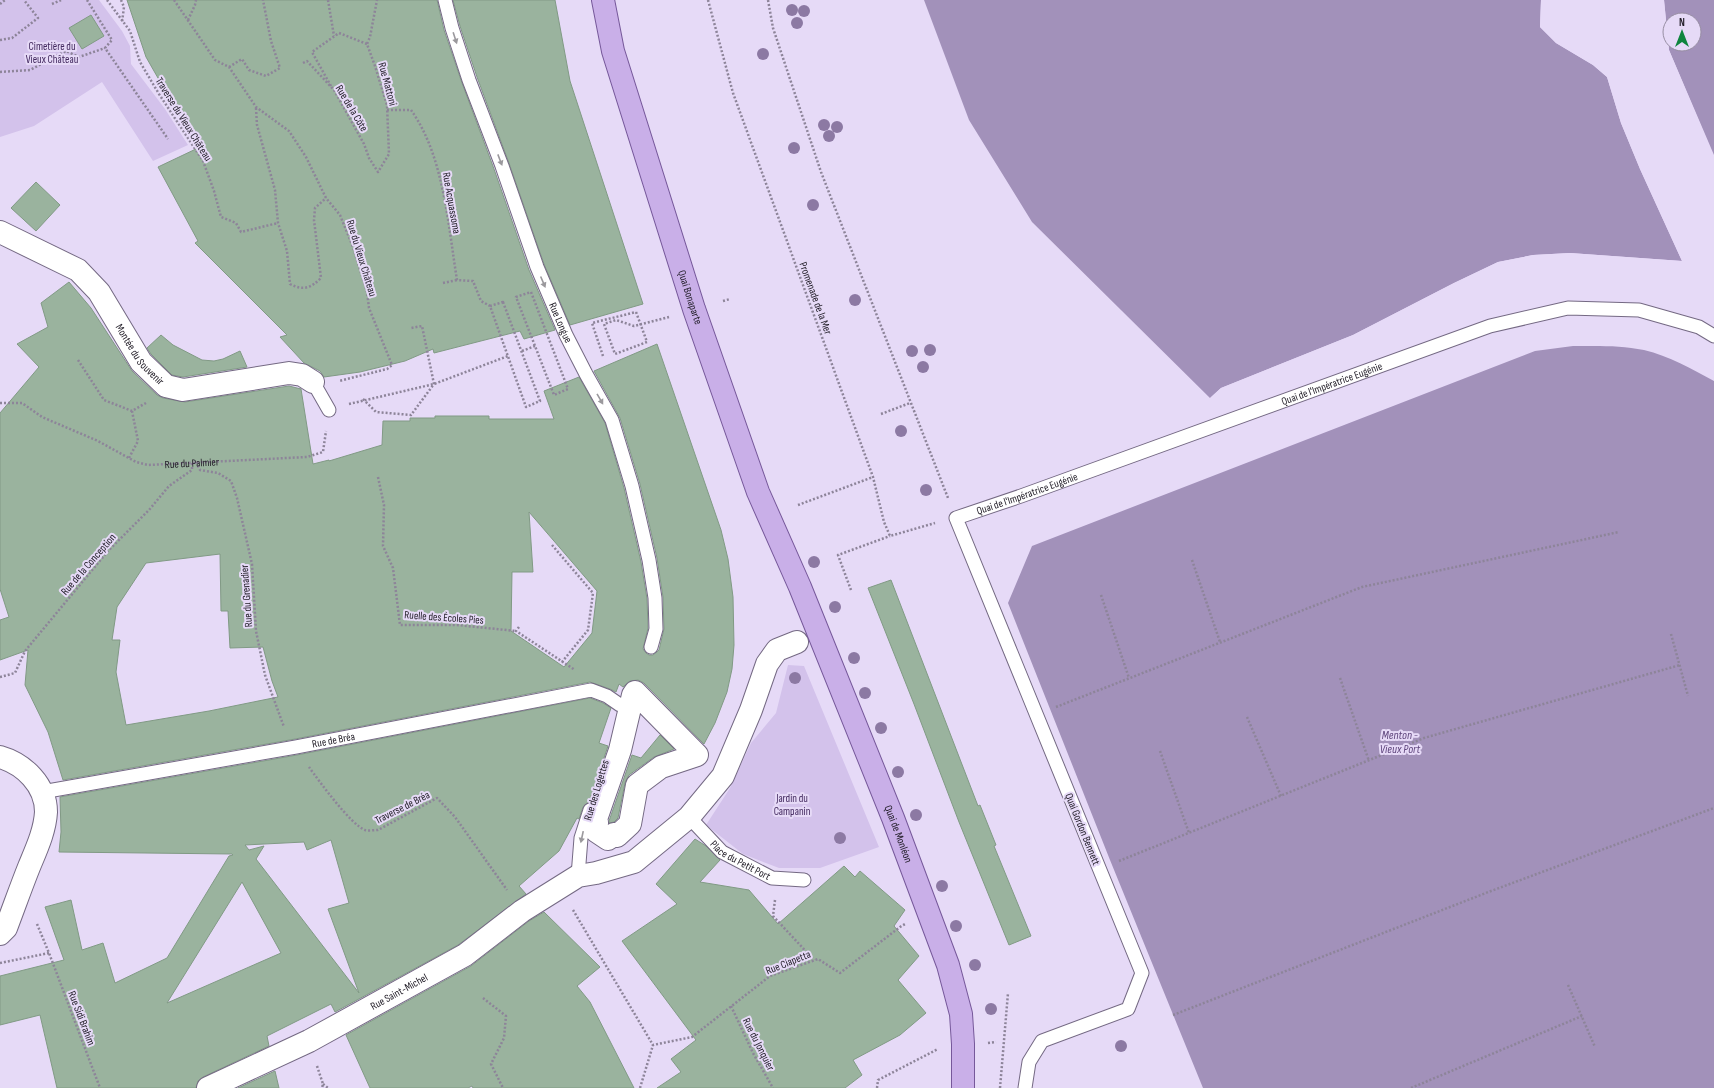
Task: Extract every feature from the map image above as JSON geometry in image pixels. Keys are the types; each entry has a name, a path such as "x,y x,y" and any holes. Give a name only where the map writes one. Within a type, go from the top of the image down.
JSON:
{"main road":[{"name":"Quai Bonaparte","path":"603,0 613,51 694,309 758,492 800,587"},
{"name":"Quai de Monléon","path":"800,587 893,818 948,965 961,1014 963,1088"}],"street":[{"name":"Montée du Souvenir","path":"0,232 78,270 99,292 141,362 166,386 183,390 289,373 302,375 313,382"},
{"path":"569,882 634,862 689,817 723,776 752,710 767,664 777,650 797,642"},
{"path":"627,696 633,695 620,750 595,822 598,822 596,831 608,839 614,834 617,836 630,824 637,785 661,767 697,755 627,696"},
{"path":"0,757 26,770 42,792 46,811 41,838 6,928 0,934"},
{"name":"Rue Saint-Michel","path":"208,1088 309,1041 464,955 522,911 569,882"}],"lane":[{"name":"Rue Longue","path":"445,0 452,28 469,80 502,166 537,267 566,335 612,420 632,486 651,575 655,598 656,629 652,647"},
{"name":"Quai de l'Impératrice Eugénie","path":"956,518 1490,326 1568,308 1639,310 1699,327 1714,336"},
{"path":"313,382 329,410"},
{"name":"Quai Gordon Bennett","path":"956,518 1142,973 1128,1009 1042,1041 1029,1062 1025,1088"},
{"path":"591,690 607,696 627,696"},
{"name":"Rue de Bréa","path":"42,792 591,690"},
{"name":"Rue des Logettes","path":"569,882 618,718 627,696"},
{"name":"Place du Petit Port","path":"689,817 722,852 772,878 804,880"}],"path":[{"path":"0,4 5,0"},
{"path":"0,40 12,38 38,18 24,0"},
{"path":"52,4 61,0"},
{"path":"0,72 30,70 66,51 79,57 105,48 112,40 87,0"},
{"name":"Traverse du Vieux Château","path":"106,0 130,31 140,62 203,161 214,191 221,217 236,223 241,232 278,223"},
{"path":"122,0 124,7 122,22"},
{"name":"Rue du Vieux Château","path":"174,0 215,60 229,67 256,107 289,131 306,157 326,198 340,215 353,247 367,292 369,308 392,365 387,369 334,382"},
{"path":"188,20 196,0"},
{"path":"229,67 242,58 249,70 266,76 280,68 270,41 264,0"},
{"path":"328,0 334,37"},
{"path":"331,87 312,52 339,33 367,44 370,37 377,0"},
{"name":"Promenade de la Mer","path":"708,0 732,93 873,477 884,522 890,536"},
{"path":"768,0 773,28 821,172 956,518 890,536 838,555 851,590"},
{"name":"Rue Mattoni","path":"367,44 375,66 387,110 389,154 378,172"},
{"path":"105,48 168,139"},
{"name":"Rue de la Côte","path":"303,63 307,61 331,87 354,124 369,158 378,172"},
{"path":"256,107 257,125 275,190 278,223 287,251 290,284 298,288 313,287 321,278 314,214 315,208 326,198"},
{"name":"Rue Acquassoma","path":"387,110 411,110 428,139 439,171 457,280"},
{"path":"443,283 457,280 473,281 481,301 490,306 526,407 540,401 503,302 490,306"},
{"path":"516,297 554,394 568,389"},
{"path":"723,301 730,299"},
{"path":"605,361 592,323 636,312 647,342 615,354 604,324 616,320 634,326 676,315"},
{"path":"363,399 376,412 411,415 434,384 422,326 411,328"},
{"path":"522,352 535,346"},
{"path":"329,410 363,399 434,384 508,356"},
{"path":"78,360 104,400 132,412"},
{"path":"132,412 153,398 166,386"},
{"name":"Rue du Palmier","path":"1,401 22,403 42,417 98,441 136,462 148,465 307,458 324,452 329,410"},
{"path":"881,414 910,403"},
{"path":"129,458 138,440 132,412"},
{"name":"Rue de la Conception","path":"0,677 16,673 25,651 108,551 149,510 169,486 192,470 192,462"},
{"name":"Rue du Grenadier","path":"196,462 200,470 218,474 230,481 237,498 252,564 256,631 264,675 282,725 296,746"},
{"name":"Ruelle des Écoles Pies","path":"378,477 384,505 383,546 393,568 400,624 458,626 516,631 581,674 591,690"},
{"path":"798,505 822,498 873,477"},
{"path":"1050,710 1362,587 1619,532"},
{"path":"552,545 593,593 588,630 562,662"},
{"path":"1192,560 1220,642"},
{"path":"1101,595 1129,678"},
{"path":"516,631 519,627"},
{"path":"1671,634 1688,696"},
{"path":"1118,861 1424,738 1680,665"},
{"path":"1340,678 1369,761"},
{"path":"1247,717 1281,796"},
{"name":"Traverse de Bréa","path":"296,746 304,761 329,795 359,826 367,830 378,830 438,798 455,817 522,911"},
{"path":"1160,751 1189,833"},
{"path":"1173,1015 1491,891 1714,808"},
{"path":"778,878 773,916 814,960"},
{"path":"569,882 653,1045 640,1088"},
{"name":"Rue Sidi Brahim","path":"16,900 34,917 100,1088"},
{"name":"Rue Ciapetta","path":"653,1045 692,1036 770,976 818,959 840,973 906,924"},
{"path":"0,963 49,953"},
{"path":"1568,985 1595,1047"},
{"path":"1000,1088 1008,994"},
{"path":"483,998 506,1016 504,1038 491,1064 503,1088"},
{"name":"Rue du Jonquier","path":"732,1006 752,1052 773,1088"},
{"path":"1411,1088 1582,1016"},
{"path":"988,1043 996,1042"},
{"path":"877,1088 878,1080 926,1054"},
{"path":"323,1084 328,1088"}],"green space":[{"name":"Cimetière du Vieux Château","path":"0,0 99,0 122,31 130,46 131,64 165,109 188,145 153,161 102,82 34,126 0,137"},
{"name":"Jardin du Campanin","path":"788,665 804,666 879,847 820,868 779,868 743,854 706,825 730,788 751,743 776,713"}],"water":[{"path":"924,0 1541,0 1540,27 1556,43 1593,65 1607,77 1621,123 1640,169 1682,261 1570,253 1533,255 1498,262 1353,335 1221,388 1210,398 1032,222 969,120"},
{"path":"1664,0 1714,0 1714,155 1670,52 1702,52 1702,12 1665,12"},
{"name":"Menton - Vieux Port","path":"1573,346 1600,346 1644,350 1671,359 1714,381 1714,1088 1203,1088 1110,860 1008,603 1032,546 1535,351"}],"pier":[{"path":"1541,0 1543,0 1542,26 1557,41 1595,63 1608,76 1623,122 1684,263 1570,255 1533,257 1499,264 1455,284 1354,336 1222,389 1214,397 1210,398 1221,388 1353,335 1498,262 1533,255 1570,253 1682,261 1640,169 1621,123 1607,77 1593,65 1556,43 1540,27"},
{"path":"1662,0 1664,0 1665,12 1663,12"},
{"path":"1667,52 1670,52 1714,157"}],"building":[{"path":"127,0 437,0 444,30 462,83 529,270 555,330 524,339 520,331 434,353 433,349 405,361 360,372 324,377 320,371 304,363 280,337 287,335 195,243 198,241 158,167 198,148 146,57"},
{"path":"453,0 555,0 570,81 643,304 570,325 544,264 477,77"},
{"path":"91,15 104,36 82,49 69,28"},
{"path":"36,182 60,205 36,231 11,208"},
{"path":"69,282 91,308 132,371 157,395 163,398 185,402 289,386 301,389 313,464 329,461 382,445 383,421 410,421 410,418 435,418 435,416 489,416 489,419 554,419 544,391 579,377 605,423 624,488 641,562 647,599 648,628 643,649 649,655 653,655 659,650 664,629 663,597 657,558 640,484 620,418 594,371 657,344 721,530 728,559 733,597 734,645 732,669 727,692 715,723 704,744 644,683 638,680 630,681 623,687 619,684 616,692 590,682 295,739 63,780 48,732 25,685 28,650 0,660 0,620 9,617 0,589 0,413 39,367 17,344 48,327 41,303","holes":["529,512 597,591 592,633 564,667 511,631 512,572 533,572","220,554 221,611 228,611 230,648 263,647 278,697 209,711 126,725 116,672 120,640 112,640 117,607 146,563"]},
{"path":"161,335 173,345 202,360 214,361 223,359 240,351 247,367 183,377 172,375 147,348"},
{"path":"891,580 978,806 980,805 996,845 994,846 1031,936 1009,945 959,822 868,588"},
{"path":"590,698 611,708 599,743 608,746 589,802 583,807 579,819 577,818 559,851 519,886 526,894 458,945 335,1012 331,1004 267,1036 269,1046 203,1077 198,1081 196,1088 57,1088 40,1015 0,1025 0,976 64,960 45,907 71,900 82,950 103,943 115,983 167,958 229,856 233,855 59,852 61,832 60,797 297,755","holes":["331,840 349,903 328,909 359,993 256,859 264,846 249,850 245,845 304,842 307,850","242,882 281,953 167,1003"]},
{"path":"660,735 674,749 654,757 629,775 625,783 618,818 614,822 609,823 632,755 641,758"},
{"path":"695,839 706,846 720,860 700,882 749,890 778,924 844,866 855,877 860,871 905,910 894,926 919,956 898,980 926,1013 900,1035 853,1060 862,1075 845,1088 657,1088 681,1072 671,1059 696,1040 622,941 677,904 656,884"},
{"path":"544,912 600,967 577,986 590,1002 634,1088 473,1088 472,1086 468,1088 370,1088 346,1035 471,966 529,921"},
{"path":"275,1071 279,1088 238,1088"}]}
